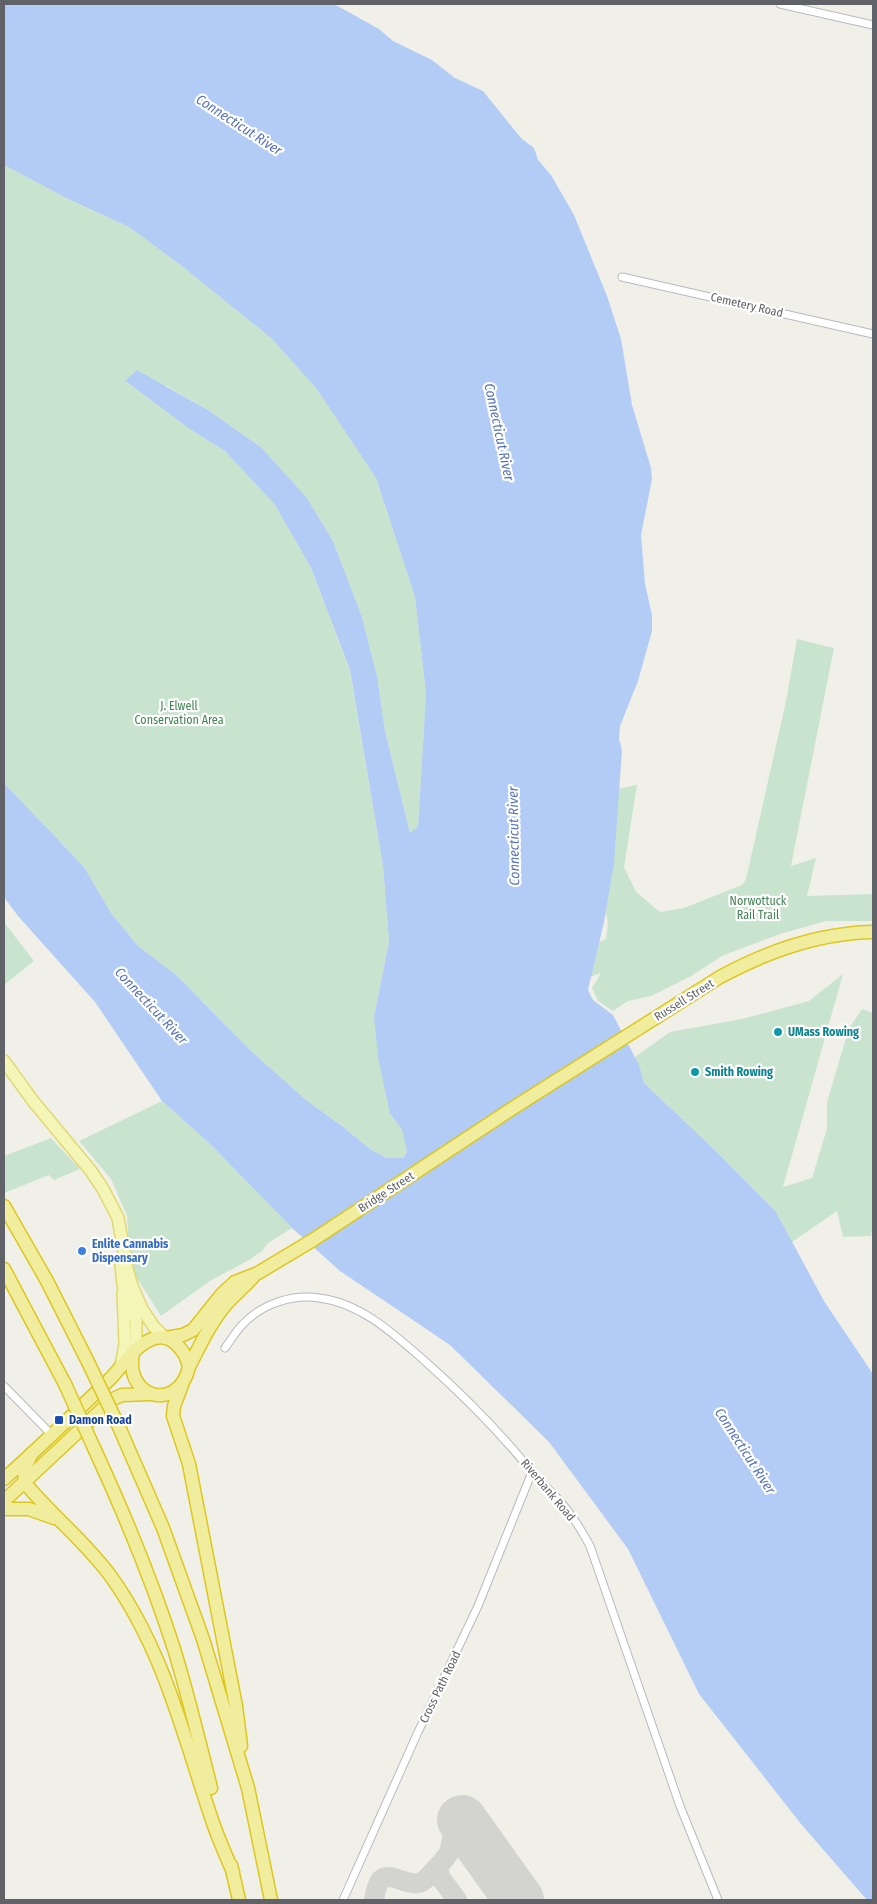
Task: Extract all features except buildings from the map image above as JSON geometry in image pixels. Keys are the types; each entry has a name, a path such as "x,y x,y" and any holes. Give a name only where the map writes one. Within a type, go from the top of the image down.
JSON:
{"highway":[{"name":"Russell Street","path":"513,1108 720,977 766,955 824,938 873,932"},
{"name":"Bridge Street","path":"165,1338 183,1335 193,1330 226,1289 235,1282 258,1273 312,1240 513,1108"},
{"path":"4,1206 47,1282 88,1362 160,1521 203,1639 248,1788"},
{"path":"4,1269 65,1384 94,1448 140,1557 174,1648 239,1900"},
{"name":"Bridge Street","path":"189,1367 216,1317 232,1298 258,1273"},
{"path":"4,1479 52,1435 142,1344 154,1338 165,1338 174,1341 182,1350 189,1367 172,1416 189,1464 236,1706 248,1788 271,1900"},
{"path":"135,1351 132,1367 134,1377 140,1388 150,1394"},
{"path":"4,1501 113,1399 122,1395 162,1395 170,1393 182,1384"},
{"path":"32,1453 24,1470 25,1483 112,1579 150,1644 172,1694 214,1824 233,1872"},
{"path":"4,1509 29,1509 52,1517 64,1524"}],"main road":[{"path":"4,1061 33,1100 92,1171 103,1189 118,1218 127,1269 142,1309 154,1327 165,1338"},
{"path":"121,1366 125,1344 123,1285 120,1268 122,1243"},
{"path":"123,1285 136,1320 135,1351"}],"street":[{"path":"780,4 873,24"},
{"name":"Cemetery Road","path":"622,277 873,334"},
{"name":"Riverbank Road","path":"225,1348 242,1324 274,1304 285,1300 318,1297 350,1307 384,1327 445,1379 498,1430 532,1472 567,1509 590,1546 680,1806 718,1900"},
{"path":"4,1386 52,1435"},
{"name":"Cross Path Road","path":"343,1900 418,1732 478,1606 532,1472"}],"green space":[{"name":"J. Elwell Conservation Area","path":"4,165 68,199 129,227 183,267 271,338 316,388 376,478 415,597 426,694 418,828 410,833 385,731 377,676 362,617 333,541 307,498 262,448 208,410 165,385 126,382 191,430 225,451 275,505 311,568 350,671 383,866 389,941 374,1017 390,1114 402,1128 407,1152 403,1158 387,1158 370,1149 306,1100 252,1052 175,974 138,946 111,913 84,867 4,783"},
{"name":"Norwottuck Rail Trail","path":"797,639 834,648 791,866 816,858 807,896 873,894 873,921 826,921 780,934 722,956 691,976 651,996 628,1001 613,1011 598,1001 592,988 601,973 487,1015 482,989 606,939 608,922 602,902 617,789 637,785 624,867 636,892 660,912 684,908 742,885 746,879 786,701"},
{"path":"4,922 34,961 4,985"},
{"path":"843,974 783,1187 812,1178 827,1129 827,1102 849,1028 862,1009 873,1013 873,1225 871,1236 843,1237 837,1211 792,1242 776,1212 718,1153 644,1083 635,1057 670,1032 742,1019 809,1001"},
{"path":"162,1101 210,1144 292,1228 268,1243 262,1251 249,1260 210,1281 161,1316 133,1272 129,1250 127,1216 111,1179 79,1141"},
{"path":"51,1138 80,1169 54,1180 49,1175 4,1193 4,1156"}],"water":[{"name":"Connecticut River","path":"4,4 334,4 379,29 393,41 432,60 455,78 483,91 521,138 534,148 538,160 551,175 574,215 607,296 621,339 632,405 651,468 652,479 641,535 645,584 652,615 652,631 638,681 620,726 619,739 622,750 614,863 604,922 588,990 593,1000 613,1015 639,1065 644,1083 718,1153 776,1212 824,1301 873,1374 873,1900 867,1900 801,1824 699,1694 628,1549 549,1442 450,1345 340,1271 292,1228 210,1144 162,1101 95,1002 18,916 4,897 4,783 84,867 111,913 138,946 175,974 252,1052 306,1100 370,1149 387,1158 403,1158 407,1152 402,1129 390,1114 378,1057 374,1017 389,941 383,866 350,670 311,568 275,505 225,451 191,430 125,381 137,370 208,410 262,448 307,498 333,541 362,617 377,676 385,731 410,833 418,827 426,694 415,597 376,478 316,388 271,338 183,267 129,227 68,199 4,165"}],"taxiway":[{"path":"457,1900 440,1877 438,1867 449,1853 453,1834 465,1824"},
{"path":"374,1900 378,1885 383,1878 388,1877 418,1883 427,1878 439,1865"},
{"path":"512,1900 513,1891"}],"runway":[{"path":"462,1820 519,1900"}],"place":[{"name":"UMass Rowing","path":"778,1032"},
{"name":"Smith Rowing","path":"695,1072"},
{"name":"Enlite Cannabis Dispensary","path":"82,1251"},
{"name":"Damon Road","path":"59,1420"}]}
